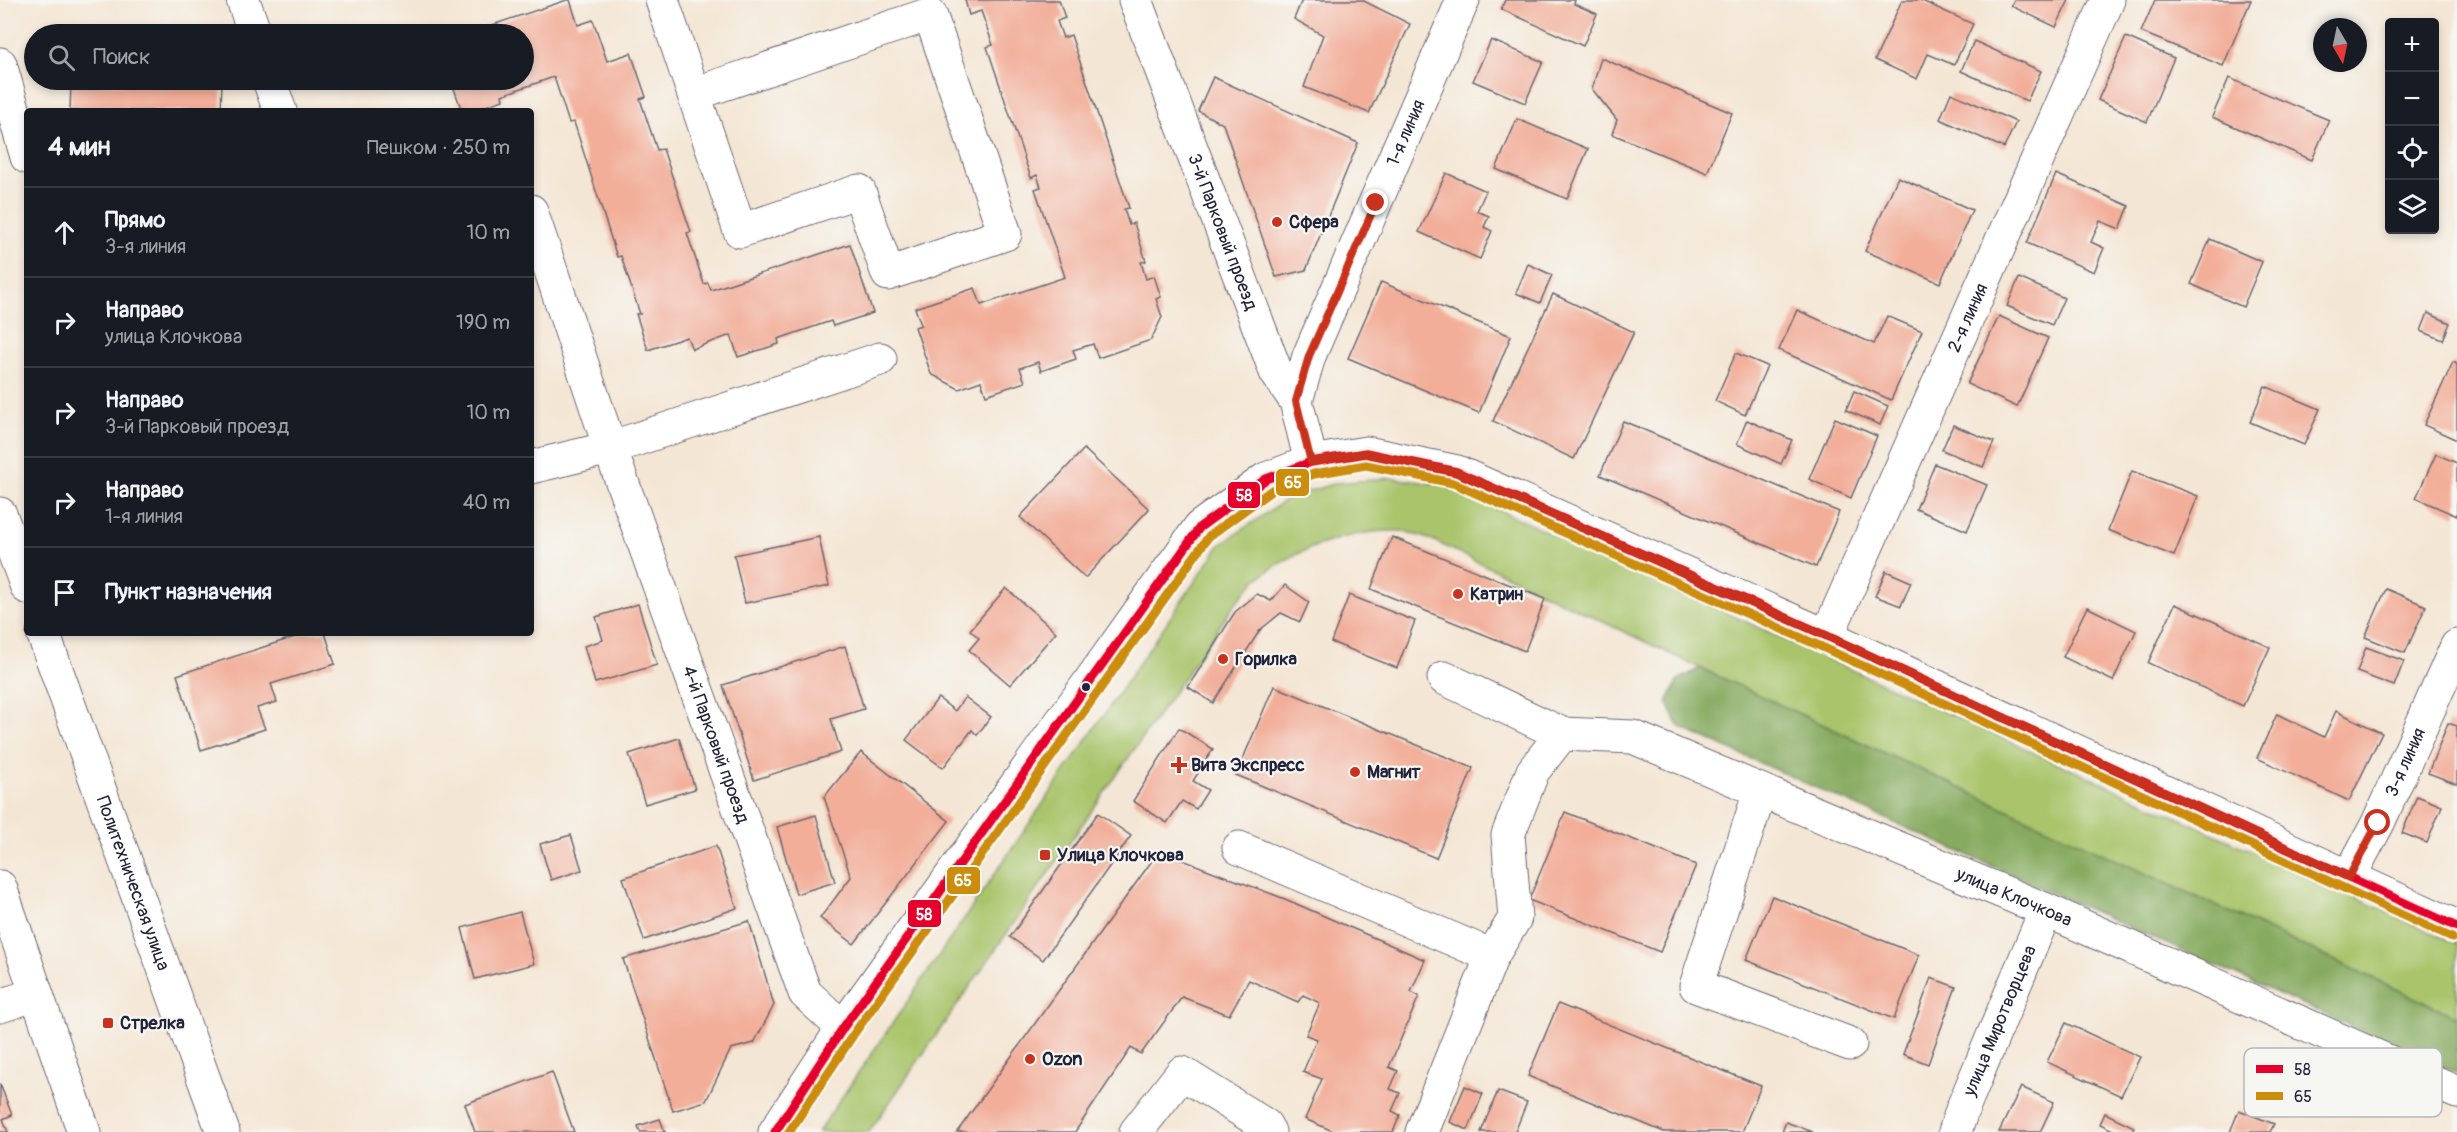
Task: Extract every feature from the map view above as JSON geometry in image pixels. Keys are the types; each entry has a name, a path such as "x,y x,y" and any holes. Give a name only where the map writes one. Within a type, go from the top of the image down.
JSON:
{"street":[{"path":"243,0 251,24"},
{"path":"662,0 740,231 859,191 888,274 1005,234 930,14 694,94"},
{"name":"3-й Парковый проезд","path":"1135,0 1276,372 1296,401 1311,462"},
{"name":"1-я линия","path":"1296,401 1309,356 1463,0"},
{"name":"2-я линия","path":"1827,636 2108,0"},
{"path":"0,64 24,147"},
{"path":"273,90 279,108"},
{"name":"4-й Парковый проезд","path":"534,220 610,448 805,993 843,1028"},
{"path":"534,466 610,448 880,359"},
{"path":"776,1132 843,1028 1200,526 1266,479 1311,462 1365,453 1456,472 1827,636 2457,927"},
{"path":"4,534 24,578"},
{"name":"Политехническая улица","path":"44,636 223,1132"},
{"name":"3-я линия","path":"2349,877 2378,823 2457,646"},
{"path":"1422,1132 1492,956 1515,918 1508,835 1533,771 1562,735 1444,678"},
{"name":"улица Клочкова","path":"1562,735 1633,737 2046,910 2358,1048"},
{"path":"1760,792 1696,986 1850,1044"},
{"path":"1239,848 1492,956"},
{"path":"0,887 84,1132"},
{"name":"улица Миротворцева","path":"1955,1132 1962,1110 2046,910"},
{"path":"0,1006 36,994"},
{"path":"1136,1132 1182,1073 1265,1125 1269,1132"},
{"name":"улица Клочкова","path":"2442,1085 2457,1092"}],"green space":[{"path":"1391,478 1444,485 2457,944 2457,1017 1700,668 1432,540 1401,531 1382,531 1343,538 1304,551 1285,560 1251,585 1233,607 869,1132 818,1132 1220,545 1290,497 1336,483"},
{"path":"1700,668 2457,1017 2457,1073 2442,1066 2442,1048 2401,1048 1679,727 1667,702 1678,680"}],"building":[{"path":"570,0 578,25 593,20 607,61 631,53 646,97 640,99 657,150 663,149 691,232 687,233 704,284 708,283 711,290 850,244 873,313 833,326 831,321 778,339 779,344 738,357 731,335 692,349 687,337 648,350 636,314 640,314 621,256 617,257 574,122 569,123 554,77 534,84 534,24 495,24"},
{"path":"965,0 1059,0 1065,18 1057,21 1063,38 1071,35 1129,208 1124,209 1129,225 1134,223 1146,261 1141,262 1146,279 1154,276 1161,297 1156,299 1162,317 1151,340 1098,358 1093,344 1073,350 1076,359 1041,371 1038,362 1020,368 1025,382 986,395 981,381 959,389 931,374 915,327 921,325 915,308 975,288 981,305 1065,277 1035,189 1041,187 1037,175 1031,178 987,47 993,45 981,11 969,15"},
{"path":"1302,0 1362,0 1410,24 1369,113 1304,87 1323,35 1294,19"},
{"path":"1505,0 1575,0 1574,4 1597,14 1583,46 1501,9"},
{"path":"1902,0 1920,0 1973,24 1954,65 1928,54 1917,79 1875,60"},
{"path":"2014,0 2069,0 2056,27 2011,6"},
{"path":"2155,0 2251,0 2223,66 2141,32"},
{"path":"2126,37 2174,58 2147,122 2098,100"},
{"path":"1491,40 1543,62 1525,103 1473,81"},
{"path":"1974,41 2041,71 2027,101 1961,71"},
{"path":"1601,58 1732,113 1707,173 1612,134 1617,120 1592,89"},
{"path":"1213,77 1358,143 1306,270 1276,277 1223,124 1198,111"},
{"path":"2229,78 2329,120 2312,160 2212,117"},
{"path":"71,90 222,90 221,108 70,108"},
{"path":"455,90 516,90 502,95 503,100 480,108 461,108"},
{"path":"1951,93 2016,122 2004,148 1940,119"},
{"path":"1517,119 1588,149 1567,199 1496,169"},
{"path":"1446,173 1486,191 1477,211 1489,216 1484,227 1492,231 1480,259 1419,232"},
{"path":"2056,174 2129,206 2120,229 2100,221 2091,242 2104,248 2094,272 2027,243"},
{"path":"1898,177 1972,210 1940,283 1865,251"},
{"path":"2210,239 2262,262 2243,307 2191,284"},
{"path":"1528,264 1552,275 1540,303 1516,293"},
{"path":"2019,278 2064,298 2052,325 2007,306"},
{"path":"1381,282 1511,336 1479,413 1348,358"},
{"path":"1553,294 1634,332 1574,459 1493,421"},
{"path":"1797,310 1874,344 1887,316 1922,331 1891,400 1779,350"},
{"path":"2428,313 2450,323 2443,340 2421,331"},
{"path":"1999,316 2048,338 2017,407 1967,384"},
{"path":"1736,353 1767,366 1745,415 1715,401"},
{"path":"2453,362 2457,364 2457,440 2424,425"},
{"path":"2265,386 2320,409 2304,445 2250,422"},
{"path":"1854,391 1888,406 1880,425 1846,410"},
{"path":"1835,418 1877,436 1851,498 1809,479"},
{"path":"1747,420 1792,440 1781,464 1737,444"},
{"path":"1623,421 1839,512 1816,567 1600,475"},
{"path":"1953,425 1994,442 1983,467 1942,450"},
{"path":"1084,449 1149,509 1085,578 1020,517"},
{"path":"2436,454 2457,463 2457,516 2416,498"},
{"path":"1935,464 1987,485 1967,531 1916,509"},
{"path":"2132,471 2198,496 2174,556 2108,530"},
{"path":"819,537 829,586 745,603 734,555"},
{"name":"Катрин","path":"1392,537 1545,599 1525,651 1371,589"},
{"path":"1886,571 1911,582 1901,606 1875,596"},
{"name":"Горилка","path":"1285,585 1309,602 1300,622 1281,613 1260,630 1213,703 1188,687 1235,612 1257,594 1271,601"},
{"path":"1006,588 1056,632 1010,685 969,650 979,638 970,630"},
{"path":"2386,589 2426,606 2405,653 2365,637"},
{"path":"1349,595 1415,621 1397,668 1331,642"},
{"path":"638,604 657,665 595,683 584,646 603,640 596,617"},
{"path":"2175,604 2270,647 2243,706 2148,663"},
{"path":"2087,607 2136,631 2113,681 2063,657"},
{"path":"298,636 326,636 335,664 271,684 277,702 257,708 265,729 201,750 177,675"},
{"path":"845,646 864,709 831,719 841,752 754,780 723,685"},
{"path":"2366,647 2404,661 2394,686 2357,672"},
{"name":"Магнит","path":"1274,686 1473,768 1436,858 1236,775"},
{"path":"965,697 991,717 977,735 972,730 943,768 906,740 938,698 955,711"},
{"path":"2336,711 2382,733 2349,801 2257,758 2277,714 2324,737"},
{"path":"2448,723 2457,726 2457,784 2428,773"},
{"name":"Вита Экспресс","path":"1179,728 1213,749 1193,781 1208,790 1196,809 1182,801 1167,823 1133,801"},
{"path":"679,738 695,789 645,804 629,754"},
{"path":"861,752 949,821 854,944 820,918 851,877 824,797"},
{"path":"2417,796 2442,806 2427,843 2402,833"},
{"path":"1565,812 1696,865 1660,952 1529,900"},
{"path":"1098,813 1131,836 1043,960 1010,937"},
{"path":"816,815 835,882 796,894 777,827"},
{"path":"571,835 582,870 551,880 540,844"},
{"path":"716,846 737,908 644,940 623,878"},
{"path":"1159,851 1285,899 1425,960 1411,992 1419,996 1389,1067 1398,1071 1390,1089 1400,1093 1392,1111 1400,1115 1393,1132 1335,1132 1305,1119 1322,1079 1303,1072 1317,1039 1306,1035 1320,1003 1303,995 1298,1002 1249,980 1229,1015 1182,997 1141,1054 1131,1048 1075,1132 957,1132"},
{"path":"1772,896 1919,955 1894,1019 1746,960"},
{"path":"520,912 534,964 475,979 462,928"},
{"path":"749,921 774,1005 754,1043 731,1049 706,1101 673,1111 623,959"},
{"path":"1931,978 1956,987 1928,1064 1903,1054"},
{"path":"1558,1004 1761,1086 1742,1132 1664,1132 1528,1076"},
{"path":"2066,1023 2140,1057 2121,1096 2047,1062"},
{"path":"552,1072 574,1132 475,1132 465,1104"},
{"path":"0,1084 12,1115 3,1119 8,1132 0,1132"},
{"path":"1465,1086 1483,1094 1468,1130 1450,1122"},
{"path":"2021,1087 2054,1102 2040,1132 1999,1132"},
{"path":"1498,1091 1527,1102 1515,1132 1481,1132"},
{"path":"2239,1110 2244,1112 2244,1117 2256,1117 2274,1124 2270,1132 2230,1132"},
{"path":"2105,1113 2134,1127 2131,1132 2117,1132 2100,1124"},
{"path":"660,1119 665,1132 640,1132 638,1126"},
{"path":"1786,1122 1813,1132 1782,1132"}],"transit line":[{"name":"58","path":"775,1132 843,1028 1200,527 1266,479 1311,462 1366,453 1457,472 1827,636 2457,927"},
{"name":"65","path":"789,1132 853,1035 1209,536 1272,490 1314,474 1366,465 1453,483 1822,647 2452,938"}],"place":[{"name":"Сфера","path":"1277,222"},
{"name":"Катрин","path":"1458,594"},
{"name":"Горилка","path":"1223,659"},
{"name":"Вита Экспресс","path":"1179,765"},
{"name":"Магнит","path":"1355,772"},
{"name":"Улица Клочкова","path":"1045,855"},
{"name":"Стрелка","path":"108,1023"},
{"name":"Ozon","path":"1030,1059"}],"route":[{"path":"1376,203 1309,356 1296,401 1311,462 1365,453 1456,472 1827,636 2349,877 2378,823"}]}
